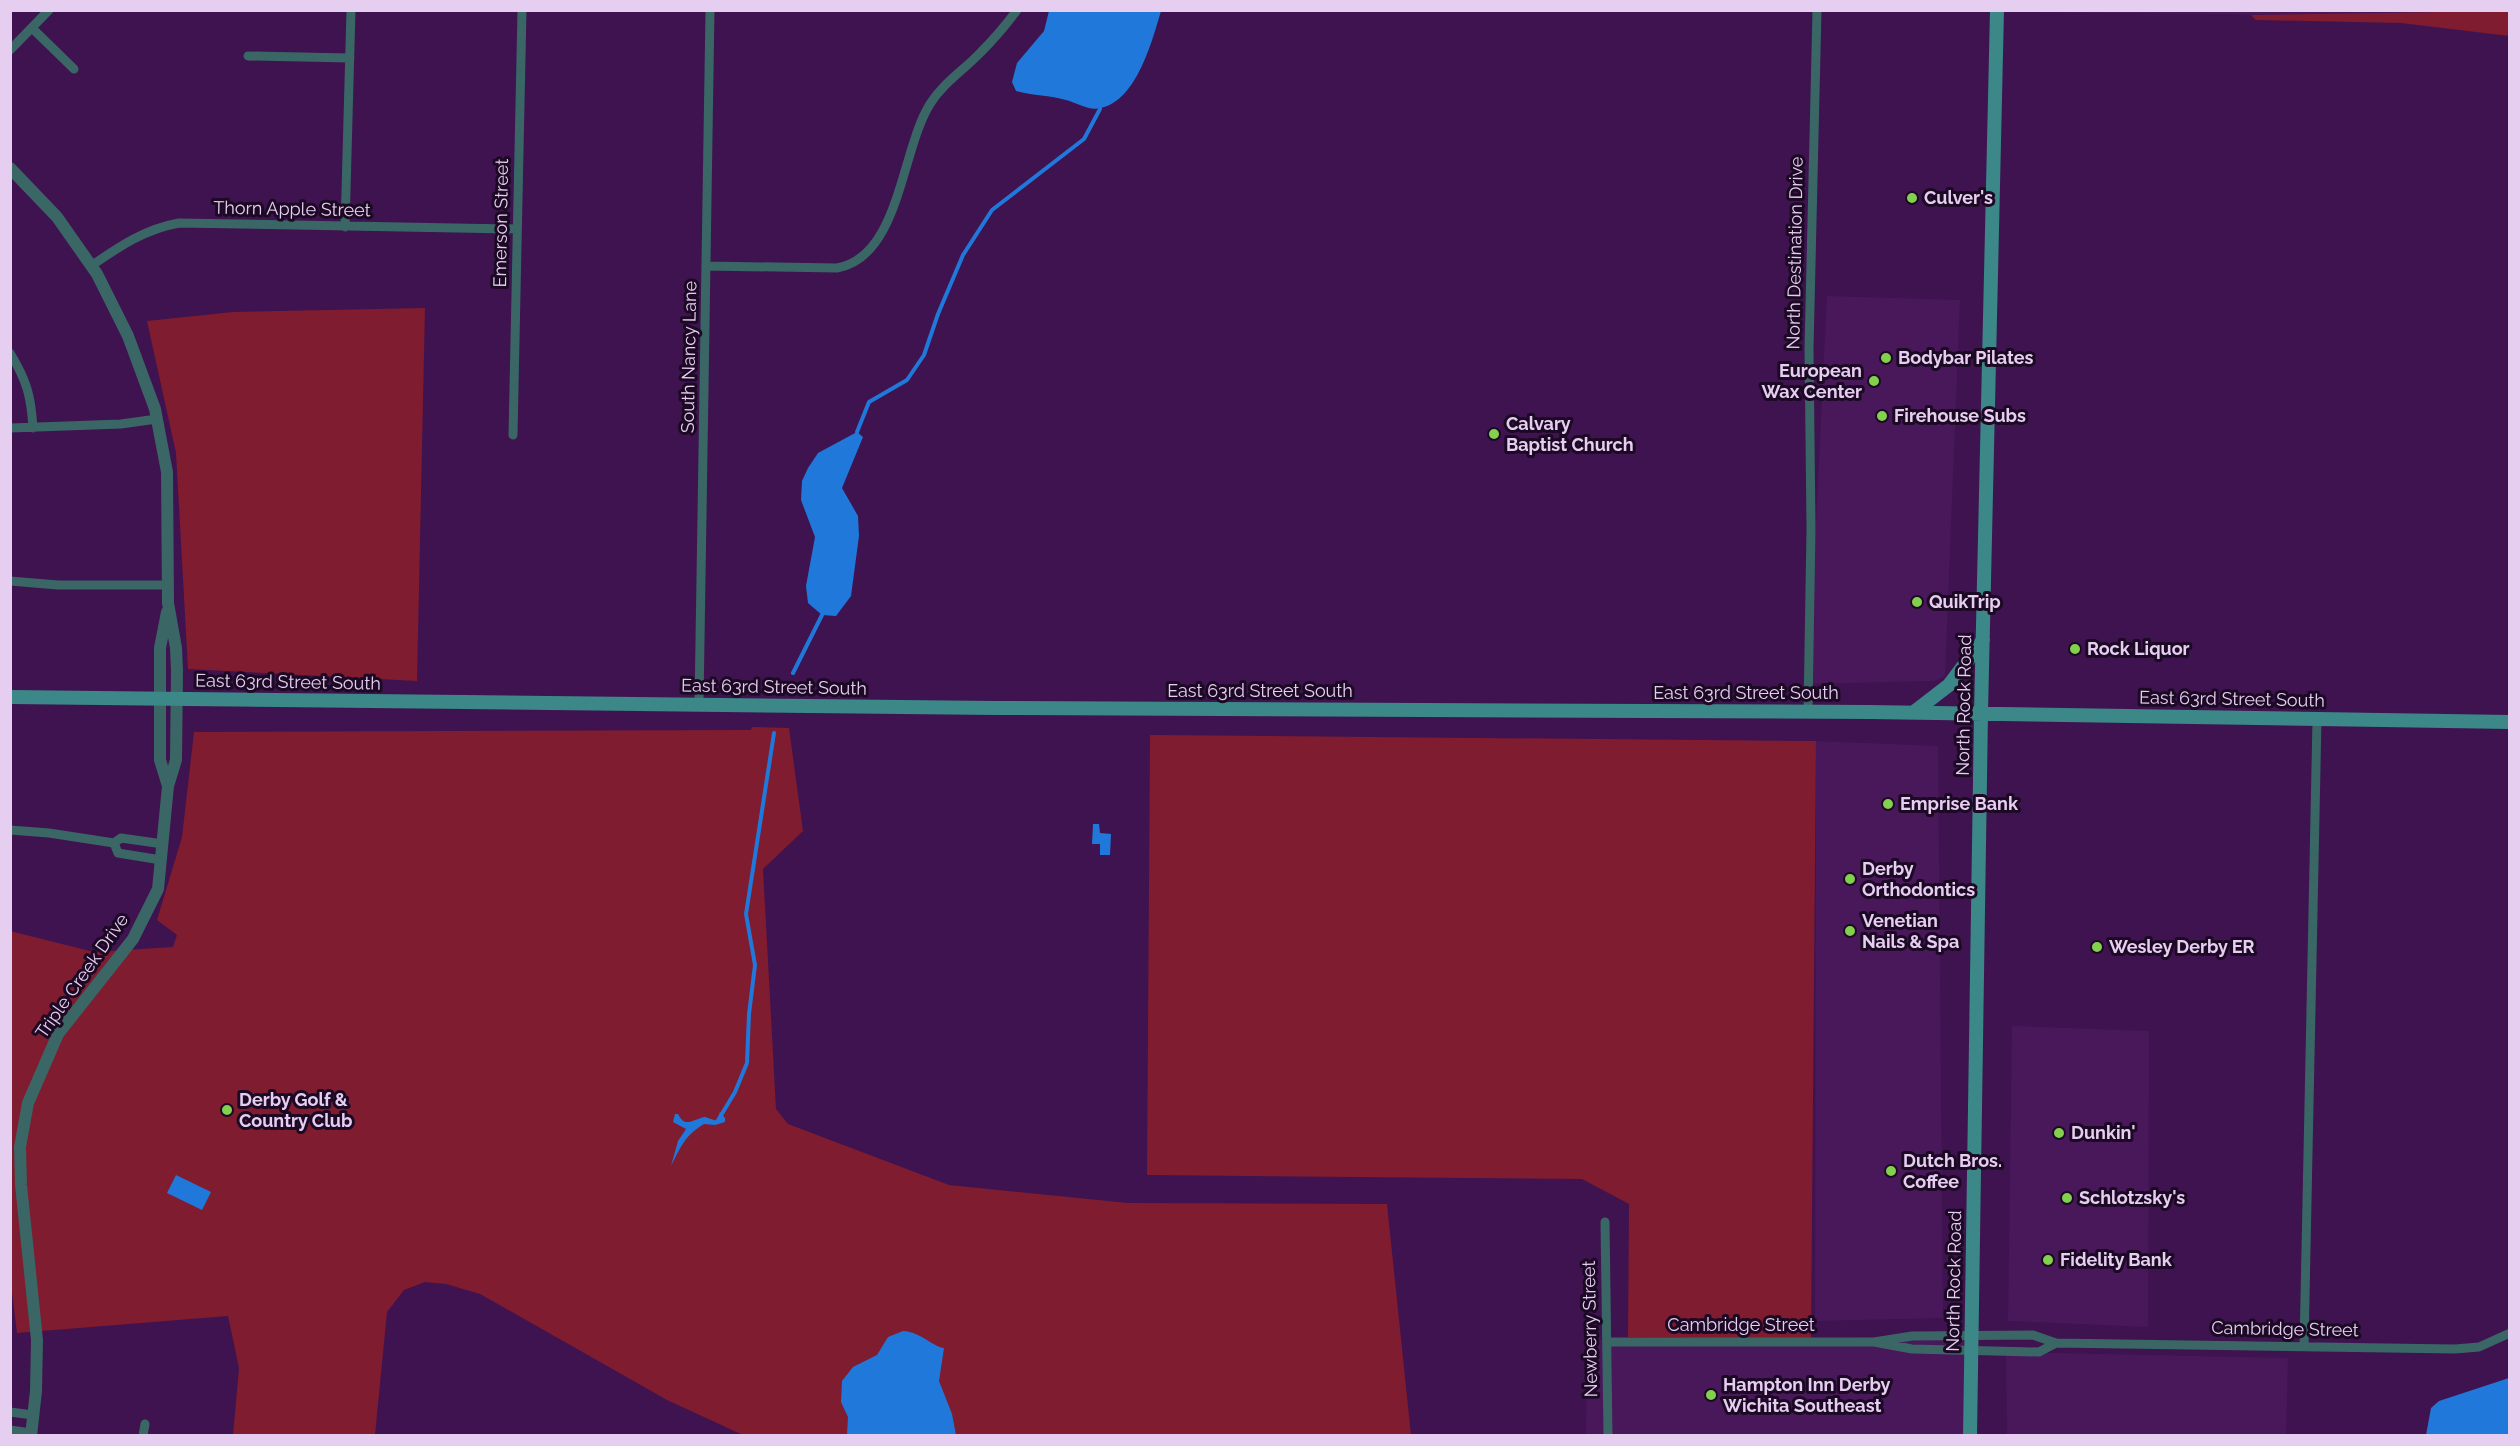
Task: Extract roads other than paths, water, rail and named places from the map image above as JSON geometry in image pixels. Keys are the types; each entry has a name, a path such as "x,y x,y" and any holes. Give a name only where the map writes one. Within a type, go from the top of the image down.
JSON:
{"main road":[{"name":"North Rock Road","path":"1970,1436 1981,713 1997,10"},
{"path":"1914,712 1949,685 1983,640"},
{"name":"East 63rd Street South","path":"10,698 1914,712 2510,722"}],"street":[{"path":"10,50 49,10"},
{"path":"345,227 351,10"},
{"name":"Emerson Street","path":"513,435 522,10"},
{"name":"South Nancy Lane","path":"699,704 710,10"},
{"path":"707,266 837,268 856,262 865,255 884,227 928,106 945,85 981,53 1017,10"},
{"name":"North Destination Drive","path":"1808,711 1811,528 1809,349 1817,10"},
{"path":"32,28 74,69"},
{"path":"248,56 350,58"},
{"name":"Triple Creek Drive","path":"10,168 57,217 92,266 128,336 157,419 167,472 169,512 168,603 160,648 160,760 168,786"},
{"name":"Thorn Apple Street","path":"92,266 140,235 155,228 179,223 517,229"},
{"path":"10,353 28,385 32,400 33,428"},
{"path":"10,428 122,424 157,419"},
{"path":"10,581 49,584 168,585"},
{"name":"Triple Creek Drive","path":"31,1434 37,1340 21,1185 20,1147 28,1103 58,1034 133,939 158,889 168,786 177,760 176,648 168,603"},
{"path":"2304,1346 2317,719"},
{"path":"10,830 114,843 121,838 163,844"},
{"path":"114,843 118,854 161,860"},
{"name":"Newberry Street","path":"1605,1222 1608,1436"},
{"name":"Cambridge Street","path":"1874,1342 1912,1349 1971,1344 2033,1335 2056,1343 2455,1350 2479,1347 2510,1333"},
{"name":"Cambridge Street","path":"1607,1342 1874,1342 1912,1336 2039,1352 2056,1343"},
{"path":"10,1412 33,1415"},
{"path":"143,1436 145,1424"},
{"path":"10,1430 31,1434"}],"water":[{"path":"1049,11 1161,11 1141,68 1124,94 1114,103 1101,108 1092,108 1060,98 1016,91 1012,82 1017,63 1044,31"},
{"path":"857,432 863,437 842,488 858,516 859,536 851,596 836,616 822,615 808,603 806,586 815,537 801,500 802,481 818,453"},
{"path":"1093,824 1099,824 1100,833 1111,834 1110,855 1100,855 1100,844 1092,844"},
{"path":"720,1112 725,1122 715,1125 704,1124 697,1128 684,1142 671,1166 678,1141 686,1129 673,1122 675,1114 686,1122 705,1117 717,1121"},
{"path":"176,1175 211,1192 202,1210 167,1193"},
{"path":"903,1331 915,1334 944,1348 939,1381 952,1414 956,1435 847,1435 848,1417 841,1402 842,1381 853,1367 877,1355 888,1337"},
{"path":"2509,1378 2509,1435 2426,1435 2431,1408 2439,1401"}],"waterway":[{"path":"857,432 869,402 907,380 924,355 938,314 963,255 992,210 1084,139 1100,109"},
{"path":"793,673 822,615"},
{"path":"717,1122 735,1092 747,1063 749,1014 755,965 746,914 774,733"}],"place":[{"name":"Culver's","path":"1912,198"},
{"name":"Bodybar Pilates","path":"1886,358"},
{"name":"European Wax Center","path":"1874,381"},
{"name":"Firehouse Subs","path":"1882,416"},
{"name":"Calvary Baptist Church","path":"1494,434"},
{"name":"QuikTrip","path":"1917,602"},
{"name":"Rock Liquor","path":"2075,649"},
{"name":"Emprise Bank","path":"1888,804"},
{"name":"Derby Orthodontics","path":"1850,879"},
{"name":"Venetian Nails & Spa","path":"1850,931"},
{"name":"Wesley Derby ER","path":"2097,947"},
{"name":"Derby Golf & Country Club","path":"227,1110"},
{"name":"Dunkin'","path":"2059,1133"},
{"name":"Dutch Bros. Coffee","path":"1891,1171"},
{"name":"Schlotzsky's","path":"2067,1198"},
{"name":"Fidelity Bank","path":"2048,1260"},
{"name":"Hampton Inn Derby Wichita Southeast","path":"1711,1395"}]}
